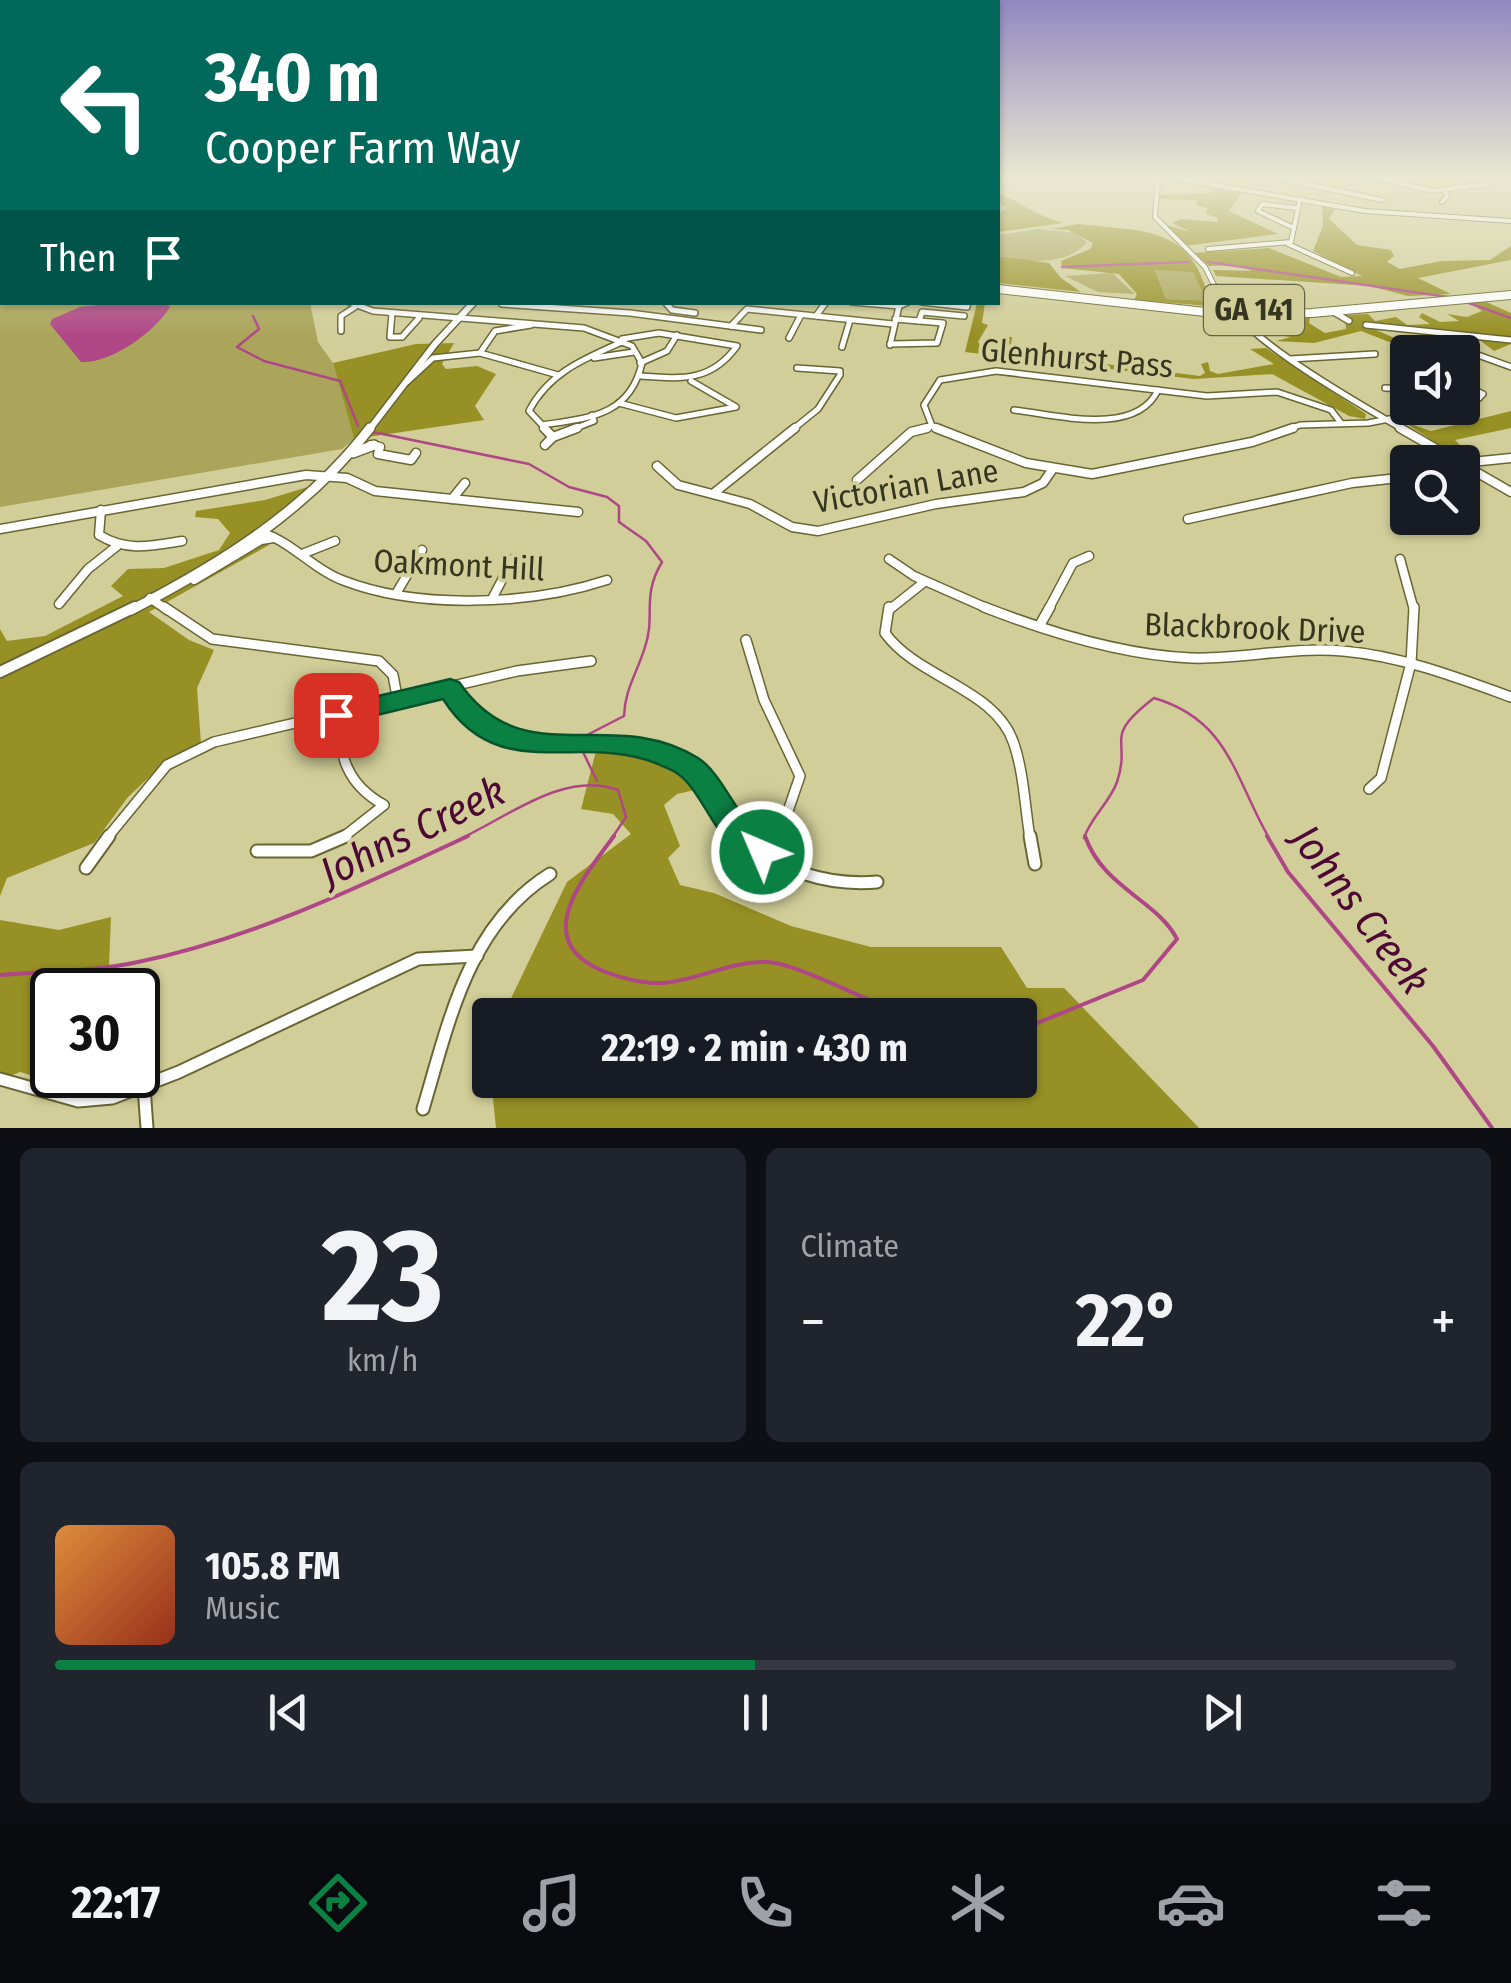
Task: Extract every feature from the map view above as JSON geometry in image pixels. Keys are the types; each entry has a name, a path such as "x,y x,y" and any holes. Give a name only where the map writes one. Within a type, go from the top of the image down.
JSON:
{"highway":[{"name":"GA 141","path":"1000,288 1229,312 1331,311 1511,293"},
{"name":"GA 141","path":"1229,312 1511,293"}],"main road":[{"path":"448,316 469,305"},
{"path":"0,672 154,601 264,533 334,477 470,305"},
{"path":"341,464 359,448 374,445"}],"street":[{"path":"1167,230 1205,267 1229,312 1290,359 1431,445"},
{"path":"1288,244 1293,230"},
{"path":"1208,249 1288,244 1352,273"},
{"path":"341,331 341,316 352,305 392,313 556,323 596,329 623,340 640,363 641,376 636,388 619,403 548,431"},
{"path":"471,305 472,314 517,321"},
{"path":"556,305 761,330"},
{"path":"668,305 672,310 697,311 689,321"},
{"path":"816,316 824,305"},
{"path":"732,326 747,309 850,320 894,322 919,321 942,323 937,344 891,347 894,322 899,306 887,305"},
{"path":"1331,311 1350,322"},
{"path":"919,321 922,312 964,316"},
{"path":"391,322 416,321 402,337 390,337 391,322 392,313"},
{"path":"789,338 801,315"},
{"path":"458,317 495,318"},
{"path":"449,327 478,320"},
{"path":"842,347 850,320"},
{"path":"480,353 495,332 535,322"},
{"path":"1366,326 1511,340"},
{"path":"548,431 530,411 544,386 623,340 660,333 738,346 718,369 690,381"},
{"path":"640,363 668,351 677,335"},
{"path":"442,336 437,348 449,355"},
{"path":"492,337 496,356"},
{"path":"508,358 518,352"},
{"path":"584,360 634,352"},
{"path":"403,385 429,360 449,355 480,353 508,358 558,375"},
{"path":"1290,359 1375,354"},
{"path":"1480,356 1511,368"},
{"path":"714,493 818,410 840,375 840,371 796,368"},
{"name":"Glenhurst Pass","path":"932,426 924,415 926,396 940,380 968,372 1222,397 1287,394 1331,410 1341,423"},
{"path":"619,403 676,418 736,406 690,381 641,376"},
{"path":"1385,388 1390,388"},
{"path":"1014,410 1072,416 1136,414 1151,406 1158,390"},
{"path":"548,431 594,421 592,415"},
{"path":"1071,428 1072,416"},
{"path":"857,480 911,432 932,426 970,444 1052,470 1124,470 1180,454 1252,442 1304,425 1390,419"},
{"path":"545,445 548,431"},
{"path":"358,442 380,447 378,454 411,460 416,453"},
{"path":"1480,461 1511,458"},
{"name":"Victorian Lane","path":"658,466 672,482 750,504 792,527 818,531 936,504 1024,492 1043,483 1052,470"},
{"path":"1480,473 1511,492"},
{"path":"0,529 292,476 334,477 375,490 578,512"},
{"path":"1188,519 1352,483 1390,479"},
{"path":"452,499 465,483"},
{"path":"101,510 99,535 117,546"},
{"name":"Oakmont Hill","path":"264,533 282,538 337,579 397,592 553,596 607,580"},
{"path":"282,538 261,540 154,601 212,639 379,661 393,675 398,702"},
{"path":"59,604 88,569 117,546 182,541"},
{"path":"302,554 335,542"},
{"path":"397,592 422,550"},
{"path":"1041,623 1073,563 1088,556"},
{"path":"492,597 513,559"},
{"name":"Blackbrook Drive","path":"890,559 923,583 1120,648 1167,656 1320,649 1411,663 1511,698"},
{"path":"1368,789 1381,778 1411,663 1414,606 1400,559"},
{"path":"923,583 889,607 884,633 900,654 989,710 1006,726 1014,744 1035,864"},
{"path":"746,640 764,700 800,776 788,811 748,842"},
{"path":"86,868 168,765 219,742 398,702 497,674 591,661"},
{"path":"450,688 468,716 501,737 524,744 594,742 676,759 691,767 748,842 779,861 822,879 878,882"},
{"path":"258,852 290,856 321,850 355,831 384,805 359,794 346,773 336,715"},
{"path":"423,1110 451,1014 477,956 525,885 550,874"},
{"path":"160,1080 418,959 451,954 477,956"},
{"path":"0,1079 30,1087"},
{"path":"67,1098 112,1098"},
{"path":"145,1098 147,1128"}],"shaded area":[{"path":"1044,230 1075,233 1087,242 1058,259 1020,260 1000,255 1000,235"},
{"path":"1062,230 1129,230 1163,237 1192,260 1210,306 1134,300 1137,294 1119,274 1062,268 1061,261 1090,249 1093,243","holes":["1155,270 1193,272 1206,301 1166,299"]},
{"path":"1170,230 1191,232 1186,230 1269,230 1278,234 1184,246"},
{"path":"1322,230 1340,230 1357,245 1391,250 1394,256 1387,262 1400,269 1442,261 1490,260 1511,246 1511,260 1418,278 1451,294 1408,296 1370,286 1216,276 1213,270 1252,271 1236,265 1209,266 1193,253 1269,248 1341,277 1362,276 1313,251"},
{"path":"1000,256 1049,263 1061,278 1081,292 1000,283"},
{"path":"1155,269 1193,271 1206,302 1166,299"},
{"path":"1112,273 1135,294 1098,292 1065,276"},
{"path":"1484,301 1511,313 1511,344 1494,351 1480,340 1480,335 1374,329 1390,336 1390,342 1361,331 1314,343 1276,341 1291,337 1265,333 1248,319 1310,318 1309,323 1325,333 1346,329 1345,315 1368,314 1375,321 1396,317 1407,325 1430,324 1419,317 1422,313 1440,322 1459,321 1447,314 1467,317 1482,311 1469,302"},
{"path":"0,305 310,305 318,342 333,363 354,439 342,449 0,507"},
{"path":"977,305 985,305 982,323 988,325 978,342 983,349 1004,348 1007,337 1012,337 1010,352 1200,376 1205,373 1201,364 1208,362 1210,371 1218,374 1274,364 1250,349 1266,348 1366,414 1365,419 1349,416 1272,374 1194,379 965,352"},
{"path":"80,307 170,307 131,345 105,358 81,362 50,324 52,319"},
{"path":"454,343 442,364 446,369 477,366 496,374 475,406 484,420 354,439 333,363 416,344"},
{"path":"1511,411 1511,428 1455,440 1460,445 1440,445 1408,425 1431,431 1455,425 1480,425 1480,419"},
{"path":"311,486 254,536 269,545 149,612 189,640 214,650 197,688 201,744 161,766 128,797 94,843 7,878 0,896 0,629 7,641 45,636 123,596 111,586 128,569 164,568 219,550 230,533 218,519 195,517 196,511 265,500"},
{"path":"596,751 637,758 674,772 695,790 677,794 664,805 680,846 668,858 680,885 714,893 791,926 871,947 1001,947 1027,988 1064,988 1199,1128 496,1128 493,1098 1037,1098 1037,998 511,998 567,882 631,834 613,814 581,809"},
{"path":"111,917 109,968 30,968 30,1075 20,1072 0,1080 0,920 59,930"}],"waterway":[{"path":"1062,267 1188,262"},
{"path":"1208,262 1448,297"},
{"path":"1466,302 1511,318"},
{"path":"253,316 259,329 237,347 264,361 340,381 358,426"},
{"path":"373,432 529,464 569,487 607,497 619,506 619,522 646,541 662,562 650,596 648,636 624,716 587,735"},
{"name":"Johns Creek","path":"1084,838 1117,782 1123,731 1154,698 1179,708 1214,736 1269,838"},
{"path":"583,752 597,781"},
{"name":"Johns Creek","path":"462,838 537,799 578,786 598,785 618,790 626,817 612,838"},
{"name":"Johns Creek","path":"0,975 121,965 181,952 306,909 468,836"},
{"name":"Johns Creek","path":"614,836 577,889 569,908 569,943 581,958 617,976 656,983 740,964 767,962 815,976 865,998"},
{"name":"Johns Creek","path":"1037,1023 1143,980 1177,939 1157,914 1104,869 1085,836"},
{"name":"Johns Creek","path":"1267,836 1288,872 1433,1046 1492,1128"}],"route":[{"path":"336,715 450,688 468,716 501,737 524,744 594,742 658,752 691,767 738,833 762,852"}]}
